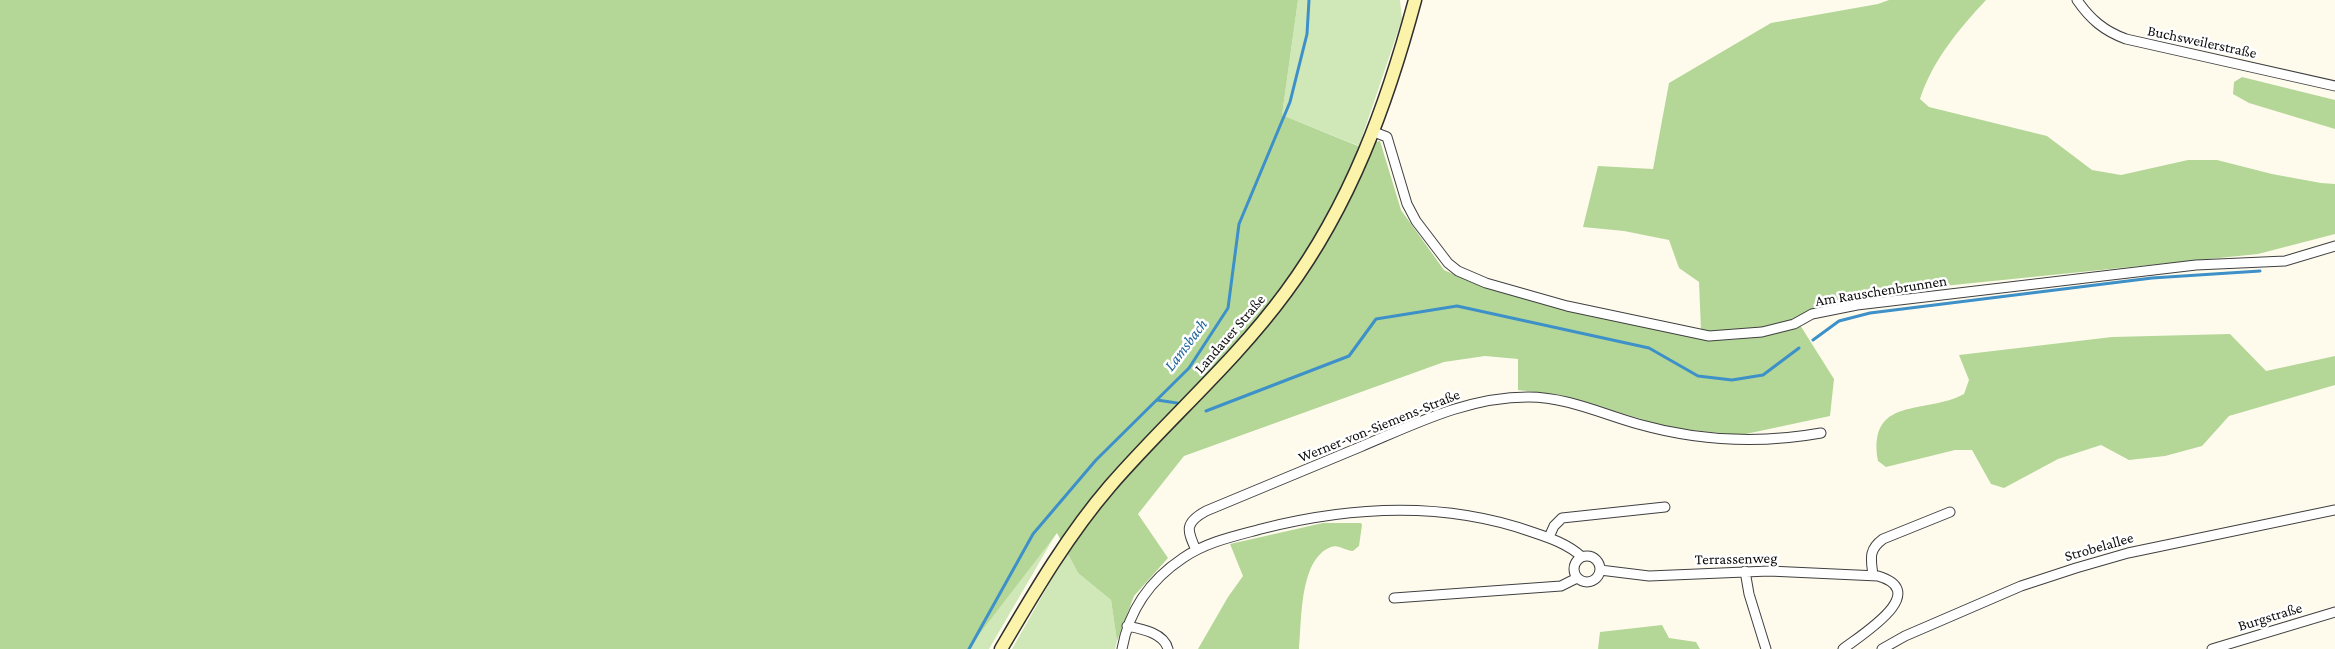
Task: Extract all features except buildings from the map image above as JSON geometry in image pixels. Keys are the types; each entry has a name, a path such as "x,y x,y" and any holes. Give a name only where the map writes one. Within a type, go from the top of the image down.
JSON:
{"main road":[{"name":"Landauer Straße","path":"1001,649 1056,557 1092,507 1145,447 1240,350 1287,292 1314,252 1348,192 1374,132 1398,62 1415,0"}],"street":[{"name":"Buchsweilerstraße","path":"2077,0 2096,23 2114,35 2335,86"},
{"name":"Am Rauschenbrunnen","path":"1374,132 1387,138 1407,204 1416,221 1436,249 1458,271 1486,284 1529,296 1709,336 1762,332 1794,324 1812,314 1857,305 2196,265 2285,261 2335,246"},
{"name":"Werner-von-Siemens-Straße","path":"1196,550 1189,525 1197,516 1449,410 1471,404 1512,398 1547,399 1584,407 1662,431 1716,439 1763,440 1821,433"},
{"path":"1549,538 1554,526 1562,518 1665,507"},
{"path":"1122,649 1127,626 1136,606 1156,580 1170,567 1196,550 1245,533 1292,521 1329,514 1375,510 1456,513 1496,520 1549,538 1574,549 1582,557 1593,557 1597,560 1600,570 1594,580 1582,581 1575,574 1575,564 1582,557"},
{"name":"Strobelallee","path":"1882,649 1905,636 2021,586 2067,570 2128,553 2335,510"},
{"path":"1873,576 1871,553 1876,544 1883,539 1950,512"},
{"name":"Terrassenweg","path":"1600,570 1649,576 1745,571 1873,576 1885,578 1894,583 1897,592 1895,605 1891,611 1843,649"},
{"path":"1745,571 1749,594 1766,649"},
{"path":"1394,598 1561,586 1578,578"},
{"name":"Burgstraße","path":"2212,649 2335,612"},
{"path":"1127,626 1154,634 1164,641 1168,649"}],"green space":[{"path":"0,0 1298,0 1282,115 1358,146 1380,141 1401,210 1444,270 1485,288 1610,319 1704,339 1731,340 1757,336 1800,325 1834,379 1830,416 1741,435 1671,428 1560,395 1518,390 1518,359 1485,356 1444,362 1184,456 1138,514 1168,558 1134,596 1117,641 1111,600 1078,573 1057,533 968,649 0,649"},
{"path":"1298,0 1400,0 1402,19 1359,146 1282,115"},
{"path":"1889,0 1986,0 1956,34 1932,71 1920,99 1929,107 2047,136 2092,170 2121,175 2188,160 2217,160 2272,174 2335,184 2335,234 2258,254 1924,288 1852,298 1802,318 1779,324 1744,331 1711,333 1701,330 1699,282 1679,268 1669,240 1624,231 1583,227 1598,166 1653,169 1669,83 1771,23 1878,4"},
{"path":"2242,77 2335,100 2335,129 2249,103 2233,94 2234,82"},
{"path":"2230,334 2266,371 2335,356 2335,385 2229,416 2202,446 2165,456 2129,460 2101,445 2058,459 2004,488 1991,484 1972,450 1955,450 1886,467 1878,461 1877,440 1881,426 1890,416 1964,394 1969,380 1959,355 2112,337"},
{"path":"1323,523 1361,523 1359,546 1353,551 1336,546 1331,547 1321,554 1313,564 1304,592 1299,649 1198,649 1228,597 1243,576 1230,544"},
{"path":"1057,532 989,649 968,649"},
{"path":"1067,552 1078,573 1111,600 1117,641 1115,649 1012,649"},
{"path":"1662,625 1669,638 1696,642 1700,649 1598,649 1600,632"}],"waterway":[{"name":"Lamsbach","path":"969,649 1033,534 1096,460 1189,368 1228,308 1239,224 1290,102 1307,34 1309,0"},
{"path":"1813,340 1839,321 1870,313 2152,278 2260,271"},
{"path":"1206,411 1349,356 1376,319 1457,306 1649,348 1698,376 1732,380 1763,375 1799,348"},
{"path":"1157,400 1177,403"}]}
